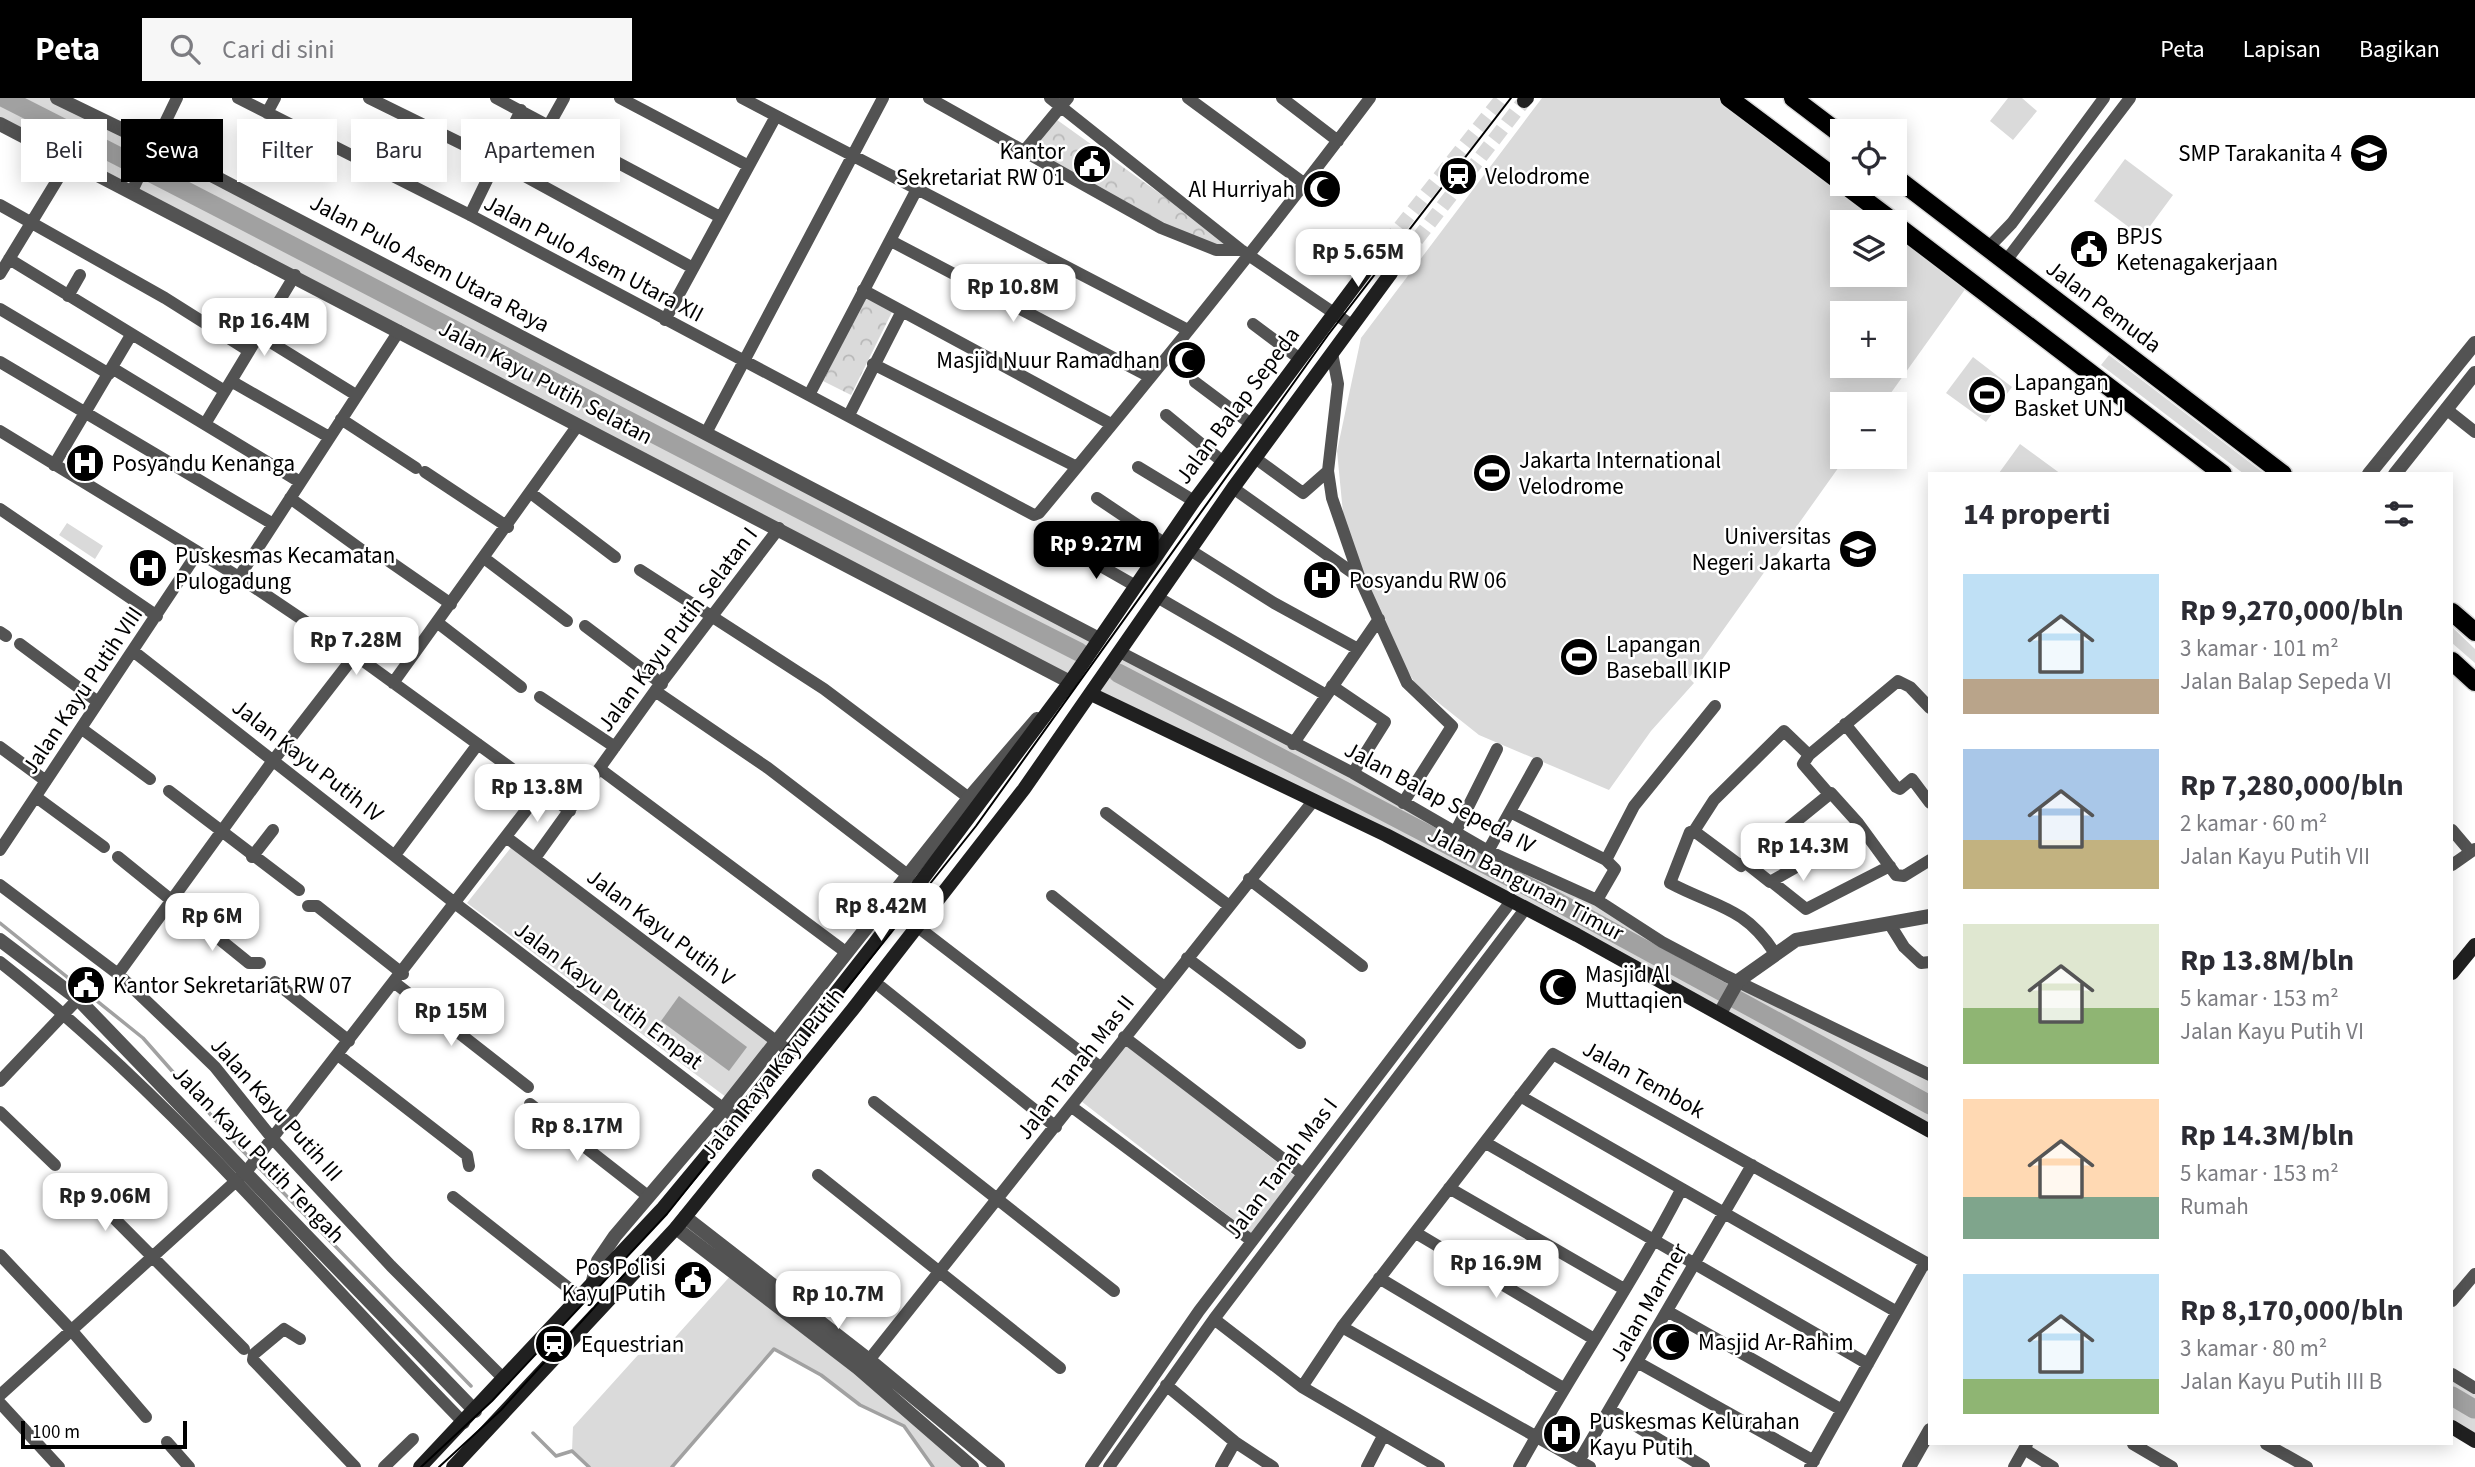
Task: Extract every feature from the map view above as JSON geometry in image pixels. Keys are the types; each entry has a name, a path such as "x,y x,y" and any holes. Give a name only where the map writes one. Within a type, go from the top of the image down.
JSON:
{"main road":[{"path":"1729,98 1877,210"},
{"path":"1793,98 1830,126"},
{"name":"Jalan Pemuda","path":"1907,186 2280,472"},
{"path":"1907,233 2220,472"},
{"name":"Jalan Balap Sepeda","path":"1073,678 1134,585 1194,501 1374,260"},
{"name":"Jalan Balap Sepeda","path":"1095,689 1233,488 1391,273"},
{"path":"1164,543 1187,554"},
{"path":"2453,613 2475,632"},
{"path":"2453,662 2475,682"},
{"name":"Jalan Raya Kayu Putih","path":"420,1467 477,1410 663,1208 874,944 1073,678"},
{"name":"Jalan Raya Kayu Putih","path":"453,1467 680,1223 1024,789 1095,689"},
{"name":"Jalan Bangunan Timur","path":"1095,689 1526,908 1721,1011 1928,1130"},
{"path":"874,944 891,958"},
{"path":"2453,972 2473,951"},
{"path":"2453,1427 2472,1435"}],"street":[{"name":"Jalan Pulo Asem Utara Raya","path":"57,98 121,134"},
{"path":"167,119 177,98"},
{"name":"Jalan Pulo Asem Utara XII","path":"239,98 470,215 1029,513 1040,513 1077,467"},
{"path":"268,113 275,98"},
{"path":"369,98 461,143"},
{"path":"496,98 538,119"},
{"path":"552,119 564,98"},
{"path":"620,98 747,165"},
{"path":"742,98 1188,330"},
{"path":"706,433 883,98"},
{"path":"929,98 1161,228 1216,250 1244,252"},
{"path":"1050,98 1065,102 1244,252 1353,326"},
{"path":"1188,98 1305,184"},
{"path":"1282,98 1338,141"},
{"path":"873,364 1077,467 1188,330 1244,252 1305,184 1370,98"},
{"path":"1988,248 2012,223 2104,98"},
{"path":"2005,262 2130,98"},
{"path":"1026,150 1065,102"},
{"path":"517,119 521,110"},
{"path":"665,320 776,116"},
{"name":"Jalan Kayu Putih Selatan","path":"0,124 21,134"},
{"path":"620,163 720,217"},
{"name":"Jalan Kayu Putih Selatan","path":"107,178 578,425 1073,678"},
{"path":"56,182 4,265 68,296 131,335 329,437"},
{"path":"132,191 137,182"},
{"name":"Jalan Pulo Asem Utara Raya","path":"213,182 706,433 1095,643"},
{"path":"470,215 486,182"},
{"path":"535,182 693,268"},
{"path":"809,395 917,189"},
{"path":"0,205 165,298 249,351"},
{"path":"2012,223 2028,234"},
{"path":"891,242 1150,377"},
{"path":"68,296 80,275"},
{"path":"205,424 295,275"},
{"path":"863,290 1111,424"},
{"path":"0,309 205,424 300,482"},
{"path":"849,415 902,312"},
{"path":"1252,324 1300,359"},
{"path":"239,577 399,331"},
{"path":"54,465 131,335"},
{"path":"259,335 356,396"},
{"path":"2371,472 2475,343"},
{"path":"1332,353 1338,384 1328,471 1332,498 1360,579 1407,683 1452,726 1403,803"},
{"path":"0,362 273,524"},
{"path":"2397,472 2475,373"},
{"path":"1195,382 1251,424"},
{"path":"2446,409 2475,432"},
{"path":"1166,415 1223,462"},
{"path":"341,419 508,527"},
{"path":"393,683 532,494 578,425"},
{"path":"0,430 239,577 355,656 570,811"},
{"path":"1255,458 1303,493 1328,471"},
{"path":"1138,467 1194,501"},
{"path":"1233,488 1360,579"},
{"path":"532,494 615,557"},
{"path":"290,498 366,553"},
{"path":"1097,498 1164,543"},
{"path":"0,509 157,616"},
{"name":"Jalan Kayu Putih Selatan I","path":"535,858 779,528"},
{"path":"1071,550 1134,585"},
{"name":"Jalan Kayu Putih VIII","path":"0,850 198,552"},
{"path":"1187,554 1358,649"},
{"path":"485,558 567,621"},
{"path":"389,561 451,604"},
{"path":"640,570 714,615 824,690 969,798"},
{"path":"1157,597 1385,722 1353,773"},
{"path":"1293,744 1379,619"},
{"path":"438,623 521,687"},
{"path":"585,626 659,688 909,876"},
{"path":"19,644 98,702"},
{"name":"Jalan Kayu Putih IV","path":"133,651 456,904"},
{"path":"118,974 274,759 355,656"},
{"name":"Jalan Balap Sepeda IV","path":"1117,656 1353,773 1488,851 1597,901 1662,942 1737,983 1928,1073"},
{"path":"1928,706 1910,688 1898,681 1844,724 1809,755 1804,764 1829,794 1836,797 1900,877 1928,861"},
{"path":"540,697 615,747"},
{"name":"Jalan Raya Kayu Putih","path":"592,1285 598,1261 615,1236 724,1108 1020,736 1054,703"},
{"path":"1606,860 1634,806 1715,706"},
{"path":"1844,724 1896,787 1900,789 1912,779 1928,800"},
{"path":"82,729 125,768 150,779"},
{"path":"1774,952 1763,934 1744,916 1670,883 1688,834 1694,831 1714,800 1784,732 1809,755"},
{"path":"395,855 478,744"},
{"path":"0,747 46,781"},
{"path":"1455,833 1497,749"},
{"path":"1488,851 1512,813 1537,763"},
{"path":"600,769 846,953"},
{"path":"0,1395 245,1173 399,978 541,790"},
{"path":"169,791 252,857 299,890"},
{"path":"1694,831 1738,865 1746,863 1829,794"},
{"path":"36,797 104,847"},
{"name":"Jalan Tanah Mas II","path":"869,1360 1314,800"},
{"path":"1106,813 1228,905"},
{"path":"1512,813 1606,860 1615,869 1597,901"},
{"path":"1772,882 1812,858 1858,823"},
{"path":"252,857 273,830"},
{"path":"2453,831 2472,849 2453,863"},
{"name":"Jalan Kayu Putih V","path":"506,837 789,1051"},
{"path":"118,857 249,962 260,964"},
{"path":"1746,863 1766,881 1772,882 1806,909 1890,866"},
{"path":"1249,879 1362,966"},
{"name":"Jalan Kayu Putih III","path":"0,885 118,974 215,1068 270,1141 505,1380"},
{"path":"1052,896 1164,987"},
{"name":"Jalan Tanah Mas I","path":"1090,1467 1192,1321 1512,901"},
{"name":"Jalan Kayu Putih Empat","path":"456,904 737,1118"},
{"path":"308,906 317,906 528,1087"},
{"name":"Jalan Tanah Mas I","path":"1109,1467 1214,1318 1526,908"},
{"path":"1721,1011 1737,983 1774,952 1796,940 1814,934 1889,923 1928,921"},
{"path":"1889,923 1909,953 1921,963 1928,962"},
{"path":"923,931 1100,1068"},
{"name":"Jalan Kayu Putih Tengah","path":"0,940 76,997 477,1410"},
{"path":"1187,958 1300,1043"},
{"name":"Jalan Kayu Putih Tengah","path":"0,962 64,1012 245,1173 464,1423"},
{"path":"275,982 349,1041"},
{"path":"881,987 1056,1127"},
{"path":"0,1081 76,997"},
{"path":"1124,1037 1303,1174"},
{"name":"Jalan Tembok","path":"1302,1387 1379,1278 1486,1143 1550,1056 1557,1054 1927,1264"},
{"path":"338,1055 467,1155 469,1166"},
{"path":"1520,1096 1897,1312"},
{"path":"874,1102 1114,1291"},
{"path":"530,1104 649,1197"},
{"path":"1072,1107 1252,1241"},
{"path":"0,1112 55,1165"},
{"path":"1486,1143 1868,1364"},
{"name":"Jalan Marmer","path":"1585,1464 1610,1410 1752,1165"},
{"path":"818,1175 1060,1368"},
{"path":"81,1185 244,1349"},
{"path":"1448,1188 1624,1289"},
{"path":"1519,1467 1563,1388 1655,1240 1681,1190"},
{"path":"453,1197 580,1297"},
{"path":"680,1223 869,1360 998,1467"},
{"path":"680,1223 858,1368 972,1467"},
{"path":"1416,1233 1594,1339"},
{"path":"0,1255 72,1331 146,1417"},
{"path":"1637,1363 1812,1464 1927,1264"},
{"path":"2453,1300 2475,1274"},
{"path":"1379,1278 1563,1388"},
{"path":"1667,1311 1842,1410"},
{"path":"1214,1318 1302,1387 1439,1467"},
{"path":"1342,1327 1585,1464"},
{"path":"300,1339 284,1329 254,1354 254,1363 355,1467"},
{"path":"2453,1375 2475,1388"},
{"path":"1166,1385 1236,1442 1273,1467"},
{"path":"0,1403 59,1467"},
{"path":"1610,1410 1704,1467"},
{"path":"1912,1466 1928,1434"},
{"path":"1367,1467 1383,1436"},
{"path":"384,1467 413,1439"},
{"path":"167,1442 189,1467"},
{"path":"1221,1467 1236,1442"},
{"path":"2135,1445 2172,1467"},
{"path":"2268,1445 2304,1466"},
{"path":"2014,1467 2025,1446 2053,1467"}],"green space":[{"path":"0,98 53,98 94,119 21,119 21,135 0,124"},
{"path":"1542,98 1729,98 1830,174 1830,196 1859,196 1877,210 1830,210 1830,287 1907,287 1907,233 1971,281 1907,370 1907,301 1830,301 1830,378 1902,378 1892,392 1830,392 1830,469 1837,469 1689,678 1694,683 1651,731 1609,790 1479,735 1416,685 1360,590 1343,513 1337,451 1361,338"},
{"path":"2008,98 2022,98 2037,111 2013,140 1990,121"},
{"path":"1053,117 1236,248 1211,246 1023,155"},
{"path":"107,126 121,133 121,182 215,182 1099,639 1070,682 107,180"},
{"path":"2125,159 2173,195 2142,237 2094,201"},
{"path":"867,294 894,308 851,395 823,381"},
{"path":"2109,355 2262,472 2241,472 2101,365"},
{"name":"Lapangan Basket UNJ","path":"1973,357 2012,387 1986,422 1946,393"},
{"path":"2020,444 2058,472 2000,472"},
{"path":"67,523 103,546 95,559 59,535"},
{"path":"2453,628 2475,649 2475,663 2453,644"},
{"path":"1120,652 1403,803 1597,900 1662,942 1928,1074 1928,1130 1577,935 1091,694"},
{"path":"513,845 786,1041 734,1103 467,903"},
{"path":"1125,1044 1296,1177 1252,1234 1081,1101"},
{"path":"733,1273 971,1467 933,1467 904,1426 860,1405 821,1375 774,1350 672,1467 589,1467 572,1451 573,1427 638,1355 661,1353"},
{"path":"2453,1376 2475,1389 2475,1441 2453,1428"}],"shaded area":[{"path":"679,996 747,1047 729,1071 661,1021"}],"waterway":[{"path":"4,98 1079,652"},
{"path":"1118,673 1554,900 1928,1104"},
{"path":"0,923 143,1038 240,1148 471,1386"},
{"path":"672,1467 774,1349 821,1375 860,1405 904,1426 933,1467"},
{"path":"2453,1397 2474,1409"},
{"path":"533,1433 556,1456 572,1451 589,1467"}],"tunnel":[{"path":"1374,260 1502,98"},
{"path":"1391,273 1524,101"}],"tram line":[{"path":"421,1467 492,1401 667,1214 976,826 1328,335 1511,98"},
{"path":"439,1467 501,1410 641,1256"}],"place":[{"name":"SMP Tarakanita 4","path":"2369,153"},
{"name":"Kantor Sekretariat RW 01","path":"1092,164"},
{"name":"Velodrome","path":"1458,176"},
{"name":"Al Hurriyah","path":"1322,189"},
{"name":"BPJS Ketenagakerjaan","path":"2089,249"},
{"name":"Masjid Nuur Ramadhan","path":"1187,360"},
{"name":"Lapangan Basket UNJ","path":"1987,395"},
{"name":"Posyandu Kenanga","path":"85,463"},
{"name":"Jakarta International Velodrome","path":"1492,473"},
{"name":"Universitas Negeri Jakarta","path":"1858,549"},
{"name":"Puskesmas Kecamatan Pulogadung","path":"148,568"},
{"name":"Posyandu RW 06","path":"1322,580"},
{"name":"Lapangan Baseball IKIP","path":"1579,657"},
{"name":"Kantor Sekretariat RW 07","path":"86,985"},
{"name":"Masjid Al Muttaqien","path":"1558,987"},
{"name":"Pos Polisi Kayu Putih","path":"693,1280"},
{"name":"Masjid Ar-Rahim","path":"1671,1342"},
{"name":"Equestrian","path":"554,1344"},
{"name":"Puskesmas Kelurahan Kayu Putih","path":"1562,1434"}]}
